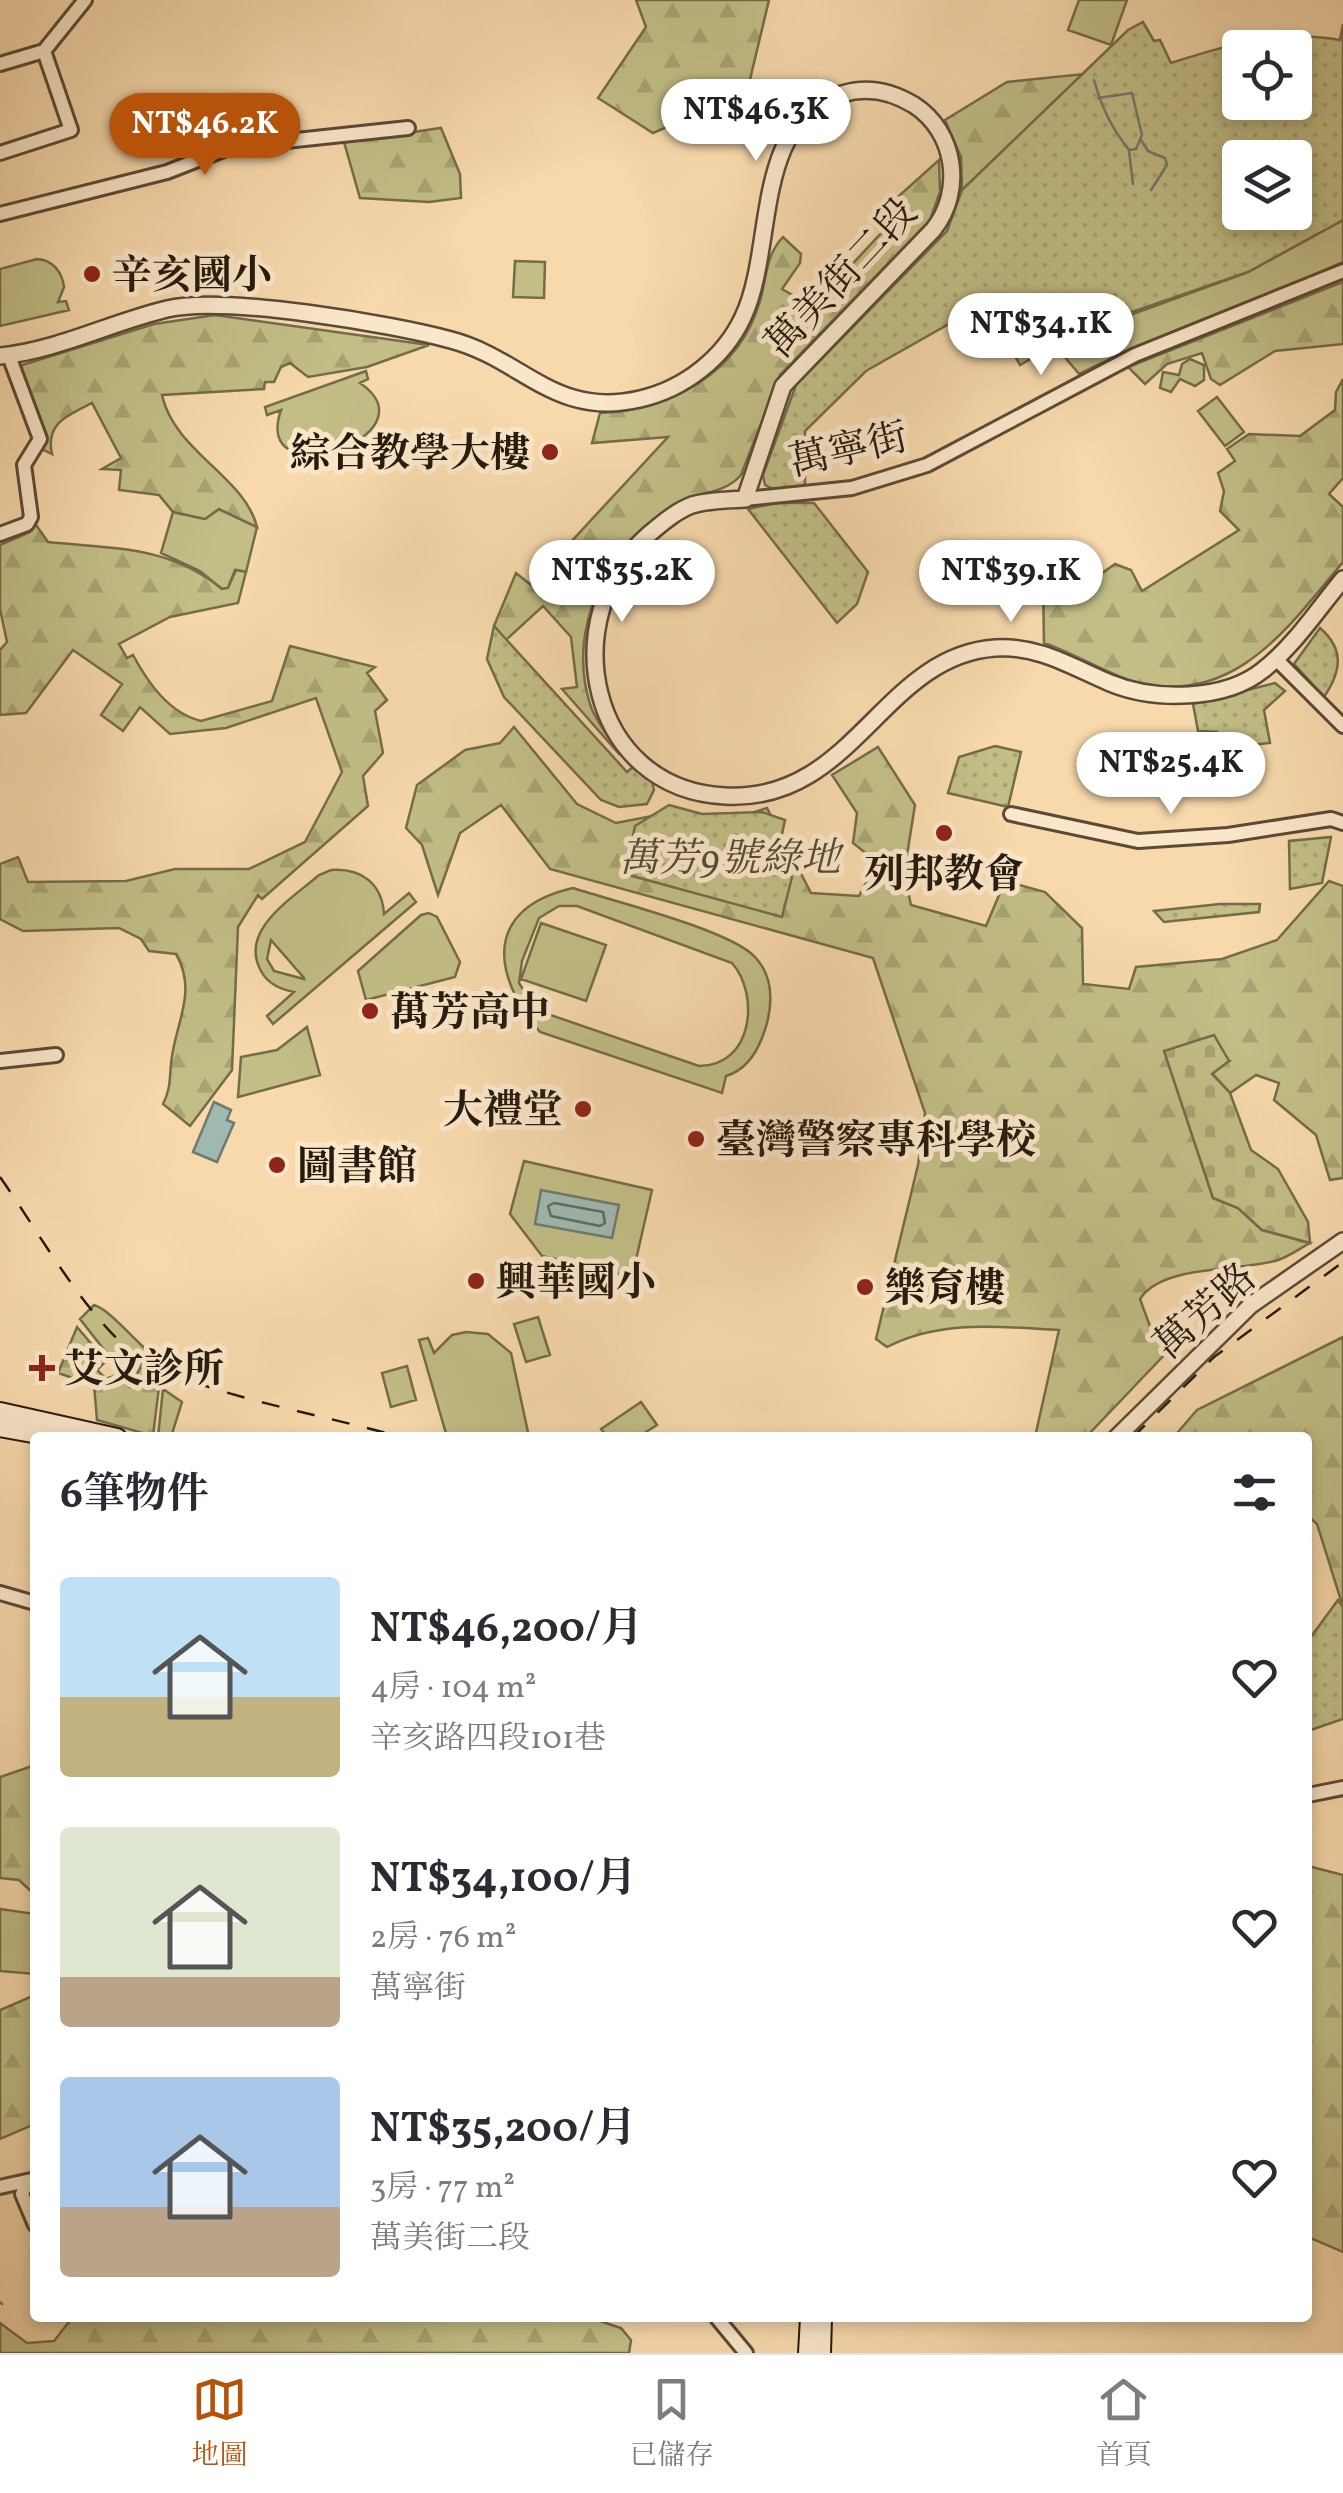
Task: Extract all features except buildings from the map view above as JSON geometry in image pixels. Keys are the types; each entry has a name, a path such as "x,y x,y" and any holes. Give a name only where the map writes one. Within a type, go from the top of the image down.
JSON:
{"main road":[{"path":"0,1412 90,1432"},
{"path":"0,1427 30,1432"},
{"path":"808,2353 810,2322"},
{"path":"821,2353 822,2322"}],"street":[{"path":"0,64 44,51 85,0"},
{"path":"0,153 70,130 44,51"},
{"name":"萬美街二段","path":"4,356 172,308 236,305 457,341 552,394 573,400 640,400 686,381 704,368 742,319 778,167 794,126 813,108 841,94 886,92 923,112 942,134 952,176 948,205 933,230 782,386 744,499"},
{"path":"0,214 167,172 230,147 408,128"},
{"name":"萬寧街","path":"744,499 852,488 927,465 1134,355 1343,271"},
{"path":"0,534 27,524 32,517 24,465 40,440 4,356"},
{"path":"744,499 693,505 655,529 620,564 602,607 595,666 603,714 634,754 686,788 721,796 750,794 823,768 858,740 915,680 969,652 1029,650 1128,690 1167,695 1237,684 1276,659 1343,578"},
{"path":"1276,659 1343,726"},
{"path":"1011,814 1138,841 1228,835 1331,819 1343,824"},
{"path":"0,1061 56,1056"},
{"name":"萬芳路","path":"1122,1432 1251,1305 1343,1242"},
{"path":"0,1593 30,1601"},
{"path":"1312,1794 1343,1788"},
{"path":"0,2187 30,2180"},
{"path":"30,2183 22,2194 30,2213"},
{"path":"720,2322 746,2353"}],"green space":[{"path":"636,0 769,0 747,92 653,133 598,98 646,27"},
{"path":"1079,0 1127,0 1111,45 1068,30"},
{"path":"1143,22 1154,41 1160,40 1171,63 1222,48 1222,120 1312,120 1312,37 1340,40 1343,24 1343,220 1248,272 1083,329 1020,365 986,303 866,371 805,431 805,487 775,490 765,485 763,475 796,385 947,231 962,190 1128,30"},
{"path":"1084,74 962,190 961,157 945,120 1007,82"},
{"path":"441,128 460,174 461,198 429,202 360,198 344,142"},
{"path":"939,160 940,192 930,220 780,375 741,475 726,487 681,501 650,523 629,543 598,591 584,646 584,675 593,711 620,755 562,689 577,687 571,637 543,606 506,640 494,626 516,573 531,585 668,437 592,443 600,413 652,404 676,395 719,367 750,327 770,260 783,237 801,254 800,263 782,289 805,302 814,293 821,298 882,232 871,221"},
{"path":"1343,220 1343,262 1310,277 1079,374 1053,343 1248,272"},
{"path":"37,259 59,271 64,287 58,302 66,301 69,310 0,326 0,269"},
{"path":"515,261 545,262 544,298 513,297"},
{"path":"1343,282 1343,344 1275,351 1220,385 1211,379 1202,353 1167,364 1145,384 1128,367"},
{"path":"215,315 429,345 367,367 308,377 290,363 281,367 274,382 265,382 264,389 162,395 180,432 239,493 257,527 219,509 205,519 173,512 159,495 119,490 121,470 102,469 121,458 92,403 60,421 52,435 52,454 44,450 19,366 154,324"},
{"path":"1190,359 1204,365 1204,380 1195,386 1180,379 1171,392 1160,388 1163,372 1179,375 1182,364"},
{"path":"366,371 368,379 360,383 378,403 376,422 361,438 338,450 313,455 291,451 279,437 281,410 267,415 265,407"},
{"path":"1343,379 1343,478 1329,494 1343,507 1343,562 1278,637 1227,674 1198,684 1165,687 1129,680 1044,643 1043,582 1028,564 1096,568 1101,574 1115,564 1131,570 1142,591 1239,530 1220,511 1224,491 1218,473 1235,461 1227,449 1249,434 1300,436 1335,410 1336,392"},
{"path":"1217,397 1244,432 1225,446 1198,411"},
{"path":"776,503 814,503 868,572 857,604 837,623 748,509"},
{"path":"219,509 257,527 246,572 235,570 228,588 222,589 200,571 161,553 173,512 205,519"},
{"path":"34,522 48,542 118,548 161,557 202,575 222,589 228,588 236,570 246,572 238,603 170,617 119,644 127,658 133,655 161,696 190,717 201,721 272,701 290,646 375,667 367,673 387,700 375,711 383,753 363,776 368,806 262,899 258,895 238,927 232,1070 190,1126 163,1104 184,1005 185,980 176,954 149,951 141,939 119,928 23,931 0,919 0,864 18,857 28,882 126,881 175,869 249,869 305,842 342,772 316,698 226,728 170,734 140,707 123,731 101,715 122,684 73,650 26,713 0,715 0,650 7,642 0,609 0,545 30,532"},
{"path":"494,626 627,772 634,766 652,781 654,790 647,804 619,807 601,800 504,697 487,659"},
{"path":"1320,628 1333,643 1338,660 1335,677 1324,697 1294,664"},
{"path":"1275,683 1285,691 1264,710 1270,743 1223,748 1217,732 1198,731 1193,704"},
{"path":"514,727 577,804 616,823 683,810 719,823 767,808 811,893 859,896 877,862 853,843 857,813 832,775 878,747 915,805 904,874 911,905 986,926 1005,881 1045,892 1082,928 1083,984 1129,989 1136,967 1222,959 1277,940 1329,881 1343,886 1343,1178 1330,1180 1316,1135 1274,1100 1279,1083 1256,1075 1230,1093 1212,1073 1229,1061 1165,1051 1213,1198 1238,1208 1262,1230 1310,1243 1275,1261 1182,1275 1150,1288 1140,1299 1151,1329 1169,1350 1091,1432 1036,1432 1059,1330 950,1329 928,1332 887,1347 876,1339 918,1165 925,1113 873,958 550,869 501,805 460,833 438,895 422,845 406,828 417,785 465,750 500,743"},
{"path":"995,746 1021,752 1008,807 948,793 959,757"},
{"name":"萬芳9號綠地","path":"669,805 702,814 762,812 785,820 776,861 792,877 782,917 625,874 635,826"},
{"path":"1331,837 1322,883 1290,889 1289,841"},
{"path":"342,870 360,875 379,894 384,914 409,893 416,902 273,1024 267,1016 294,992 264,976 256,956 257,942 272,916 319,875","holes":["271,940 304,979 274,971 267,959"]},
{"path":"573,888 697,927 755,957 770,988 767,1023 753,1055 742,1068 726,1076 722,1093 540,1032 512,987 505,966 505,945 511,927 524,911 544,898","holes":["559,906 577,906 732,963 741,977 748,1010 741,1042 731,1054 717,1063 699,1066 536,1010 519,983 522,961 539,918"]},
{"path":"1260,904 1259,912 1164,922 1154,911"},
{"path":"421,915 437,917 460,962 455,977 366,1000 358,971"},
{"path":"541,923 606,945 586,1001 521,979"},
{"path":"307,1027 320,1075 238,1097 241,1057 277,1050"},
{"path":"1214,1035 1229,1061 1212,1074 1230,1093 1251,1150 1278,1169 1308,1222 1310,1243 1262,1230 1238,1208 1213,1198 1164,1051"},
{"path":"524,1161 652,1190 632,1277 542,1256 510,1214"},
{"path":"94,1305 114,1318 149,1352 137,1376 109,1356 80,1319"},
{"path":"538,1317 550,1355 526,1362 514,1324"},
{"path":"77,1327 106,1361 97,1370 106,1379 114,1376 130,1387 149,1352 162,1362 153,1432 139,1432 97,1420 94,1385 58,1373"},
{"path":"488,1334 511,1353 528,1432 446,1432 419,1340 428,1338 434,1353 452,1335"},
{"path":"1343,1337 1343,1607 1317,1524 1312,1520 1312,1432 1178,1432 1197,1410"},
{"path":"407,1366 416,1400 391,1407 382,1373"},
{"path":"163,1389 182,1402 173,1432 159,1432"},
{"path":"641,1402 657,1425 646,1432 601,1429"},
{"path":"1338,1600 1343,1607 1343,1719 1312,1730 1312,1636"},
{"path":"30,1767 30,1890 19,1880 0,1878 0,1777"},
{"path":"1312,1867 1343,1875 1343,2252 1312,2239"},
{"path":"0,1909 30,1913 30,1974 0,1971"},
{"path":"30,1997 30,2126 0,2139 0,2010"},
{"path":"69,2322 603,2322 621,2328 631,2340 629,2353 0,2353 0,2323 27,2343 54,2341"}],"water":[{"path":"214,1102 231,1110 227,1120 234,1123 217,1162 193,1152"},
{"path":"541,1190 619,1205 612,1238 535,1224"}],"waterway":[{"path":"1094,80 1097,90 1100,100 1117,133 1129,150 1136,149 1142,135 1132,93 1098,98"},
{"path":"1141,140 1148,151 1165,158 1167,165 1151,190"},
{"path":"1129,151 1133,184"}],"railway":[{"path":"0,1177 81,1296 136,1355 158,1368 219,1390 382,1432"},
{"path":"1138,1432 1214,1357 1343,1262"}],"place":[{"name":"辛亥國小","path":"92,274"},
{"name":"綜合教學大樓","path":"550,452"},
{"name":"列邦教會","path":"944,833"},
{"name":"萬芳高中","path":"370,1011"},
{"name":"大禮堂","path":"583,1109"},
{"name":"臺灣警察專科學校","path":"696,1139"},
{"name":"圖書館","path":"277,1165"},
{"name":"興華國小","path":"476,1281"},
{"name":"樂育樓","path":"865,1287"},
{"name":"艾文診所","path":"42,1368"}]}
